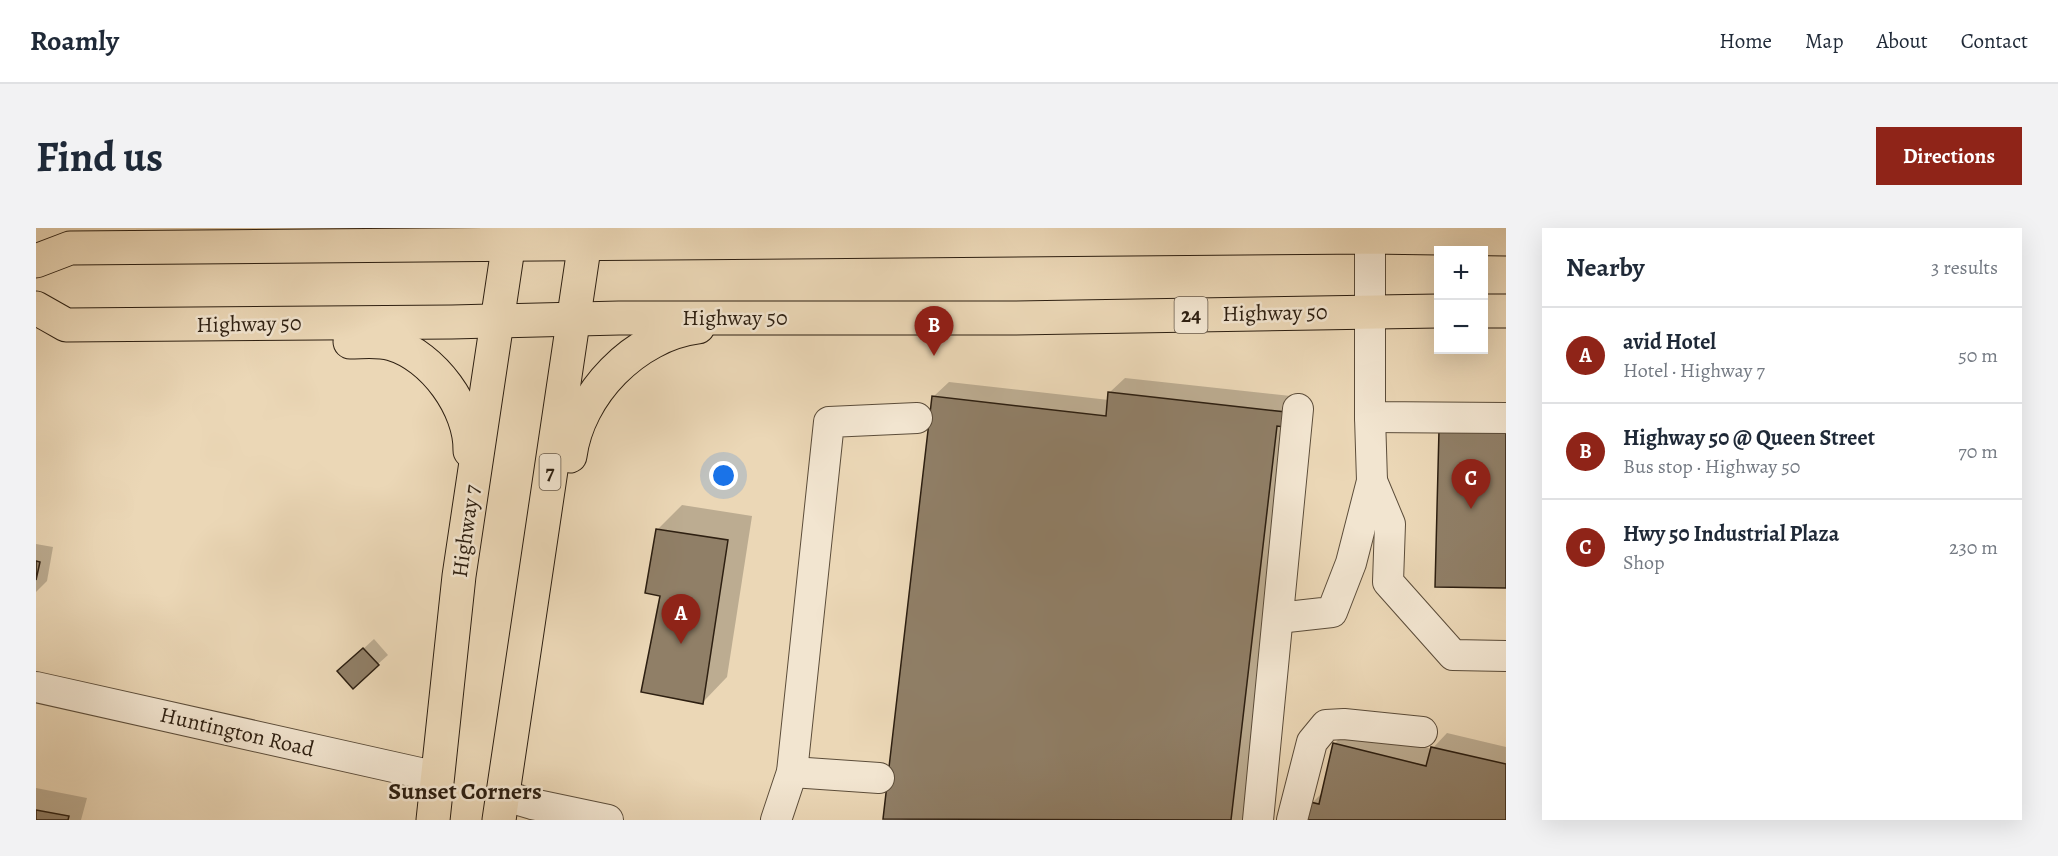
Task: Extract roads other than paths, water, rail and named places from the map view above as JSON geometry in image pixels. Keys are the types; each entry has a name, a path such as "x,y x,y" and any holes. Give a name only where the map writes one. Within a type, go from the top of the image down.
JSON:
{"main road":[{"path":"304,244 317,233 397,234 416,228"},
{"path":"36,261 70,248 304,244 510,235 871,234 1506,239"},
{"name":"Highway 7","path":"433,820 459,576 510,235"},
{"path":"573,319 586,235"},
{"name":"Highway 50","path":"36,308 66,326 573,319 1011,318 1434,311"},
{"path":"1488,311 1506,310"},
{"path":"528,626 546,614 574,432 593,394 611,374 641,350 665,335 682,329 701,326 843,325 852,318"},
{"name":"7","path":"500,808 573,319"},
{"path":"288,323 304,342 391,343 419,358 453,394 463,411 470,441 453,566 459,576"}],"street":[{"path":"1278,618 1332,612 1352,563 1372,482 1370,237"},
{"path":"1258,820 1298,409"},
{"path":"1370,417 1506,418"},
{"path":"776,820 792,772 829,422 917,418"},
{"path":"1372,482 1390,524 1388,582 1453,655 1506,656"},
{"name":"Huntington Road","path":"36,687 438,777"},
{"path":"1292,820 1312,742 1326,725 1344,724 1422,732"},
{"path":"792,772 879,778"},
{"path":"500,808 532,804 609,820"}],"place":[{"name":"Highway 50 @ Queen Street","path":"934,356"},
{"name":"Hwy 50 Industrial Plaza","path":"1471,509"},
{"name":"avid Hotel","path":"681,644"}],"district":[{"name":"Sunset Corners","path":"465,791"}]}
